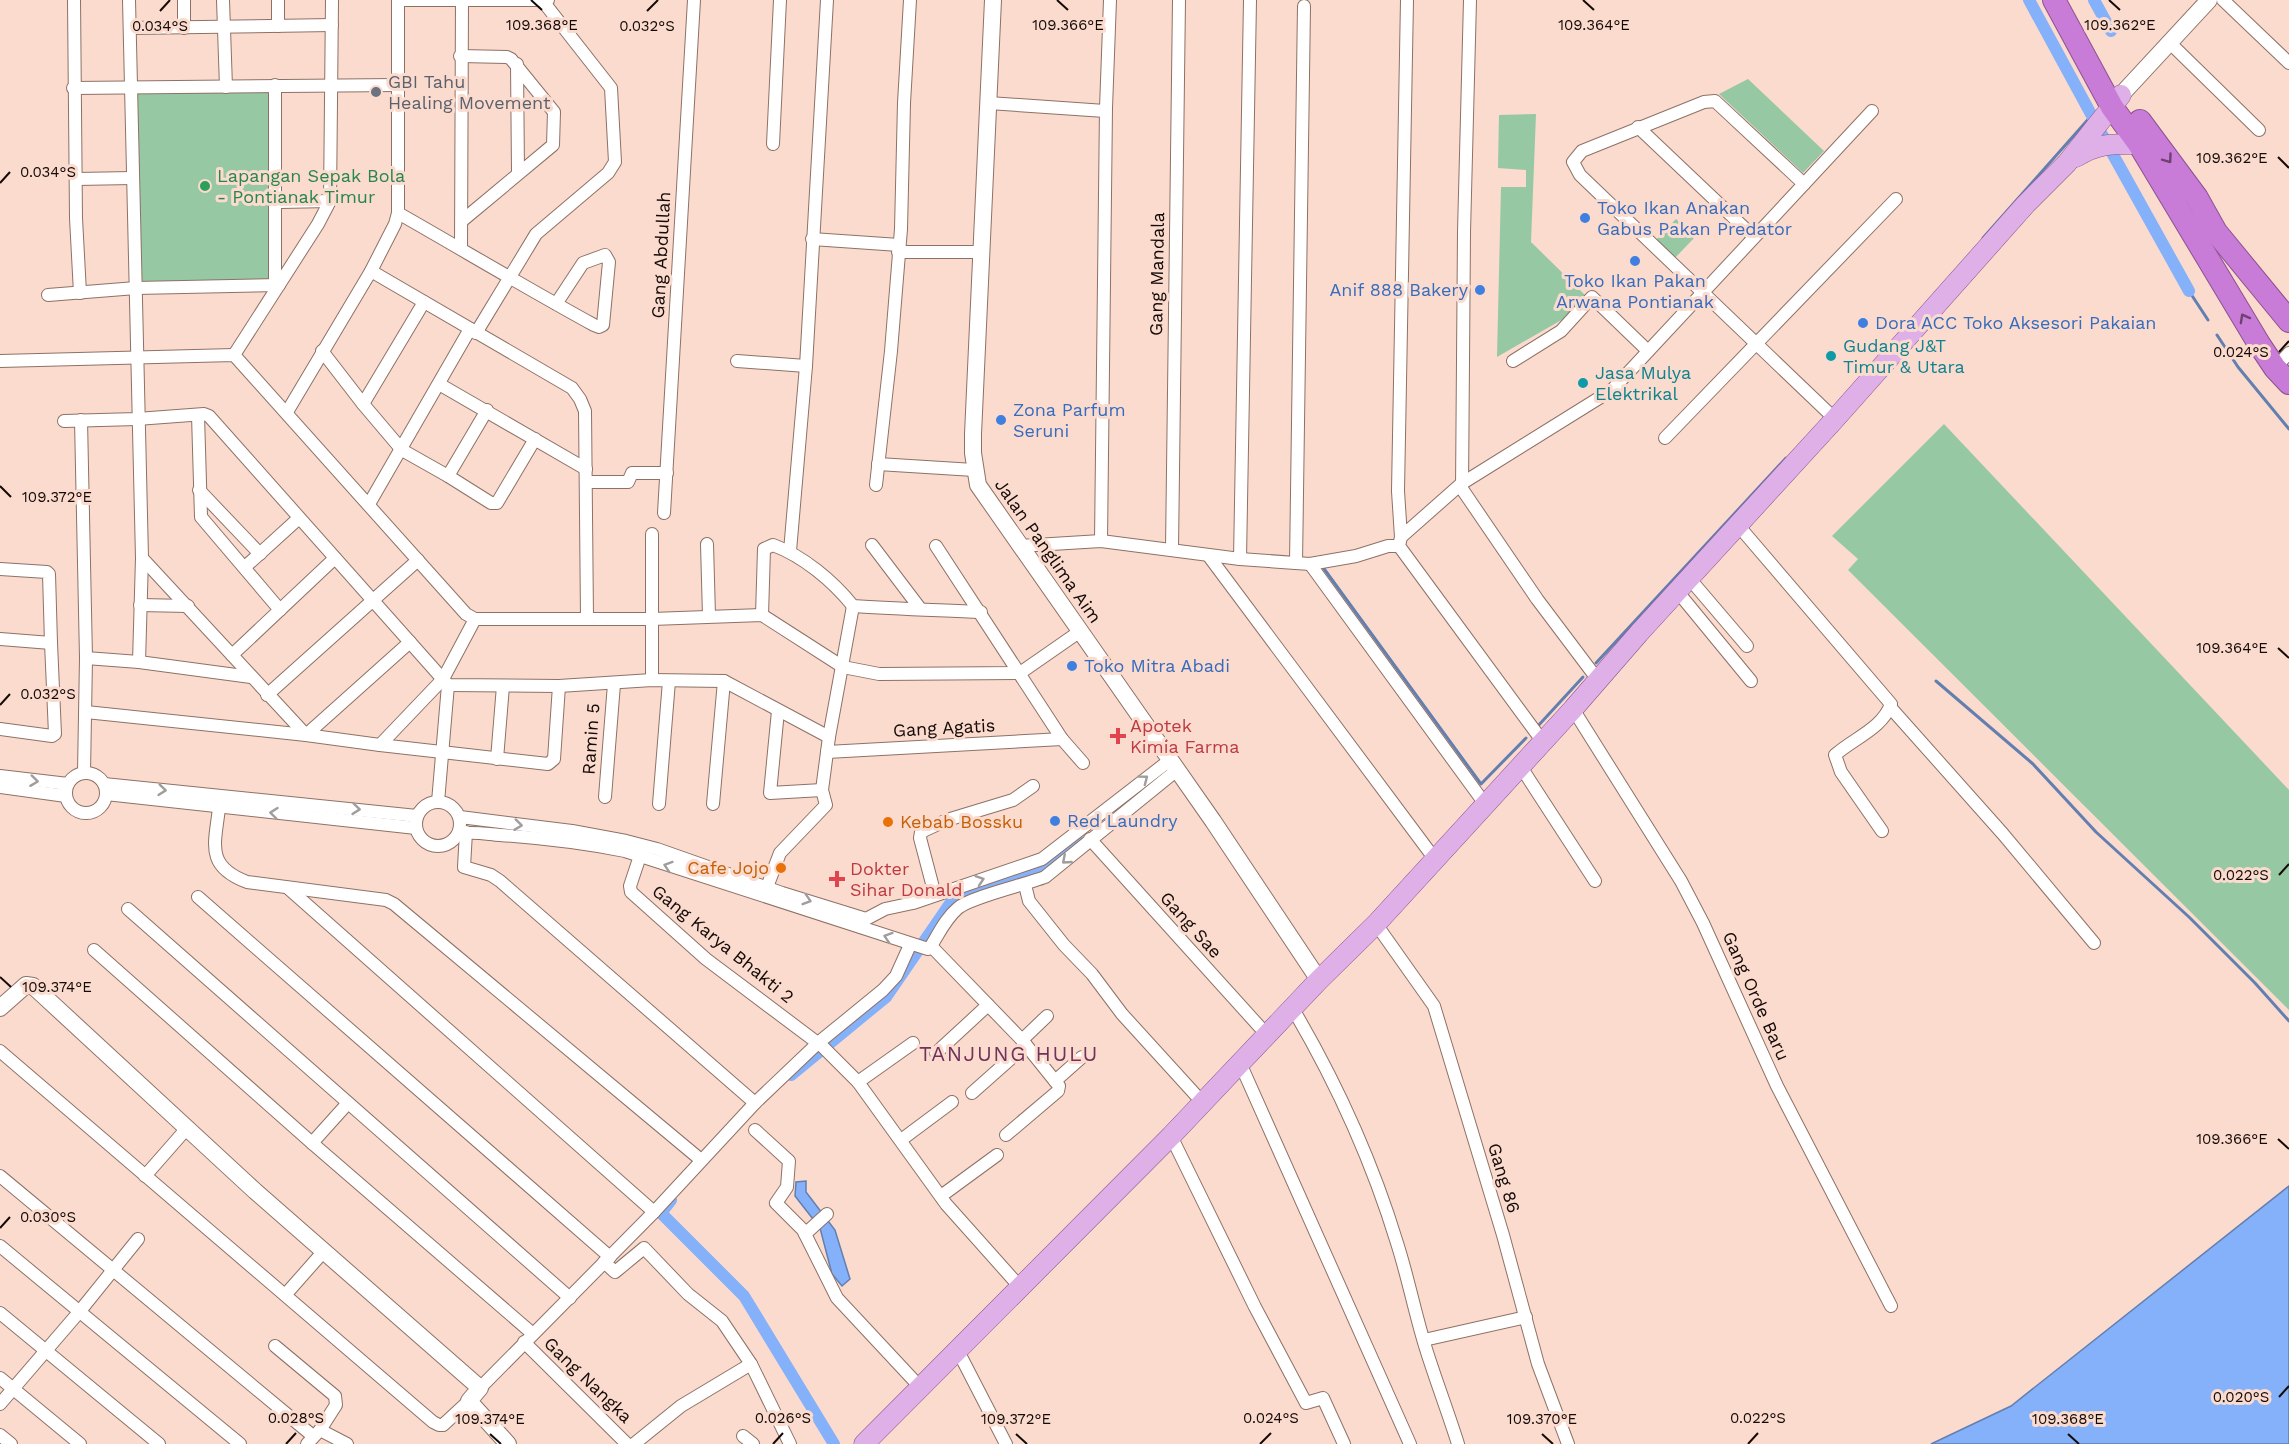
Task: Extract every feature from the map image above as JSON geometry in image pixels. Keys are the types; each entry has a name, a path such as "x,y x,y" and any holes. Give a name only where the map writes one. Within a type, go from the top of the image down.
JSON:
{"highway":[{"path":"2054,0 2106,114 2197,198 2216,232 2289,321"},
{"path":"2066,0 2106,114 2139,144 2201,248 2284,368"}],"main road":[{"path":"867,1443 920,1387 1172,1136 1319,980 1380,928 1434,858 1521,767 2026,204 2067,163 2106,114"},
{"path":"2067,163 2089,148 2102,144 2139,144"}],"street":[{"path":"74,0 73,88 80,293"},
{"path":"129,0 141,558 139,662"},
{"path":"184,0 184,28"},
{"path":"223,0 226,87"},
{"path":"278,0 278,26"},
{"path":"234,355 318,224 330,201 332,0"},
{"path":"287,412 371,271 395,224 398,213 398,0 548,0"},
{"path":"461,248 463,220 460,56 462,0"},
{"path":"369,504 439,384 541,228 608,173 615,162 610,88 542,0"},
{"name":"Gang Abdullah","path":"664,513 694,0"},
{"path":"772,144 780,0"},
{"path":"790,551 806,366 827,0"},
{"path":"876,485 891,351 899,249 910,0"},
{"name":"Jalan Panglima Aim","path":"993,0 973,434 974,470 978,484 1019,546 1174,765 1319,980"},
{"path":"1101,541 1106,111 1110,0"},
{"name":"Gang Mandala","path":"1172,549 1179,0"},
{"path":"1240,559 1250,0"},
{"path":"1407,0 1398,491 1400,541 1543,742"},
{"path":"1470,0 1461,484 1466,497 1496,541 1598,680"},
{"path":"2106,114 2210,0"},
{"path":"2223,0 2289,63"},
{"path":"1296,563 1304,6"},
{"path":"130,28 332,25"},
{"path":"2169,44 2259,129"},
{"path":"460,56 507,57 517,64 553,108 555,140 548,150 518,172 463,220"},
{"path":"517,64 518,172"},
{"path":"275,85 277,285"},
{"path":"73,88 398,85"},
{"path":"1804,184 1715,101 1704,102 1638,127 1582,152 1573,162 1580,175 1835,419"},
{"path":"989,103 1106,111"},
{"path":"1019,546 1101,541 1240,559 1310,564 1356,556 1400,541 1461,484 1612,390 1872,111"},
{"path":"1638,127 1754,237"},
{"path":"75,179 133,177"},
{"path":"276,198 280,202 330,201"},
{"path":"1665,438 1896,199"},
{"path":"398,213 461,248 508,278 556,304 602,327 609,262 605,255 583,263 556,304"},
{"path":"812,239 899,249 981,252"},
{"path":"371,271 577,393 585,411 587,618"},
{"path":"48,295 136,288 277,285"},
{"path":"1513,361 1561,331 1592,297 1648,351"},
{"path":"363,404 424,302"},
{"path":"322,351 402,450 491,503 497,503 535,439"},
{"path":"0,361 234,355 466,614 475,619 652,619 762,615 843,667 879,674 1020,673 1079,632"},
{"path":"736,361 806,366"},
{"path":"439,384 586,468"},
{"path":"448,476 487,410"},
{"path":"64,421 206,414 215,422 445,682 438,802"},
{"path":"198,415 201,517 280,610"},
{"path":"81,420 86,658 84,773"},
{"path":"878,464 974,470"},
{"path":"586,482 628,482 632,473 667,473"},
{"path":"199,490 260,554"},
{"path":"245,567 299,518"},
{"path":"1737,524 1891,704 1883,719 1835,755 1841,772 1882,831"},
{"path":"652,534 652,680"},
{"path":"707,544 709,616"},
{"path":"762,615 764,549 773,545 790,551 836,587 853,606 981,612"},
{"path":"872,545 919,608"},
{"path":"936,546 1062,739 1083,763"},
{"path":"1208,555 1434,858"},
{"path":"141,558 306,735"},
{"path":"232,655 335,558"},
{"path":"267,694 418,560"},
{"path":"1310,564 1485,804"},
{"path":"0,569 47,572 48,574 55,734 52,736 0,729"},
{"path":"1683,585 1746,645"},
{"path":"1683,585 1751,681"},
{"path":"140,605 188,606"},
{"path":"767,887 780,853 826,805 822,790 829,737 853,606"},
{"path":"380,745 445,682 475,619"},
{"path":"0,639 51,643"},
{"path":"306,735 410,642"},
{"path":"86,658 139,662 251,677"},
{"path":"445,682 503,686 559,686 652,680 724,681 829,737"},
{"path":"659,804 669,681"},
{"path":"713,804 724,681"},
{"name":"Ramin 5","path":"605,796 614,684"},
{"path":"497,759 503,686"},
{"path":"86,712 548,764 554,759 559,686"},
{"path":"1890,707 1995,825 2094,943"},
{"name":"Gang Orde Baru","path":"1573,709 1660,846 1692,902 1777,1086 1891,1306"},
{"path":"778,711 770,793 822,790"},
{"name":"Gang Agatis","path":"827,752 1062,739"},
{"path":"0,1051 439,1425 443,1425 654,1212 755,1103 824,1048 883,990 920,946 964,903 1045,877 1174,765"},
{"path":"864,924 885,909 935,895 1042,859 1174,765"},
{"path":"1521,767 1595,881"},
{"path":"105,789 104,802 99,809 91,813 74,810 69,804 67,790 72,779 84,773 92,774 105,789 219,808 417,822"},
{"path":"0,776 67,790"},
{"path":"935,895 921,832 947,820 1013,800 1033,786"},
{"path":"0,788 67,790"},
{"path":"105,789 417,822"},
{"path":"462,833 452,843 436,847 421,839 417,822 426,805 442,802 455,809 460,817 462,833 464,867 491,875 500,881 755,1103"},
{"path":"219,808 214,853 232,876 247,882 386,900 393,904 700,1160"},
{"path":"460,817 572,831 657,849 767,887 920,946 988,1005 1024,1043 1059,1086 1058,1091 1006,1135"},
{"path":"462,833 599,846 640,856 864,924"},
{"name":"Gang Sae","path":"1090,839 1267,1035"},
{"name":"Gang Karya Bhakti 2","path":"640,856 630,886 632,892 706,959 824,1048"},
{"path":"1025,885 1029,901 1064,945 1092,974 1122,1014 1203,1103"},
{"path":"288,888 654,1212"},
{"path":"198,897 607,1259 615,1272 644,1248 688,1294 722,1321 751,1364 790,1444"},
{"path":"128,909 570,1298"},
{"name":"Gang 86","path":"1380,928 1434,1006 1538,1364 1568,1444"},
{"name":"Gang Nangka","path":"94,950 528,1338 627,1444"},
{"path":"0,1008 26,985 33,986 255,1191 480,1388"},
{"path":"936,1053 988,1005"},
{"path":"1293,1009 1316,1048 1350,1116 1368,1160 1397,1243 1424,1340 1458,1444"},
{"path":"972,1093 1024,1043 1047,1016"},
{"path":"858,1082 913,1043"},
{"path":"824,1048 858,1082 941,1196 1020,1287"},
{"path":"1055,1081 1082,1057"},
{"path":"1240,1063 1410,1444"},
{"path":"901,1140 952,1102"},
{"path":"312,1143 348,1103"},
{"path":"145,1176 188,1127"},
{"path":"755,1130 789,1161 787,1187 776,1203 805,1234 837,1298 920,1387"},
{"path":"1172,1136 1255,1308 1306,1403 1323,1398 1344,1444"},
{"path":"941,1196 997,1155"},
{"path":"0,1176 314,1437 347,1444"},
{"path":"805,1234 827,1214"},
{"path":"0,1404 138,1239"},
{"path":"0,1246 240,1444"},
{"path":"286,1294 324,1251"},
{"path":"0,1314 159,1444"},
{"path":"1424,1340 1526,1317"},
{"path":"275,1346 335,1396 336,1405 314,1437"},
{"path":"958,1351 1006,1444"},
{"path":"634,1444 681,1406 751,1364"},
{"path":"0,1378 80,1444"},
{"path":"469,1401 508,1444"},
{"path":"0,1435 11,1444"},
{"path":"743,1436 753,1444"}],"green space":[{"path":"1748,79 1824,151 1803,173 1719,94"},
{"name":"Lapangan Sepak Bola - Pontianak Timur","path":"271,90 272,280 138,284 137,92"},
{"path":"1536,114 1531,242 1585,295 1565,318 1497,357 1501,187 1526,187 1526,170 1498,168 1499,115"},
{"path":"1676,219 1695,237 1673,260 1654,242"},
{"path":"1944,424 2289,790 2289,1010 1848,570 1858,559 1832,536"}],"water":[{"path":"806,1181 806,1192 835,1230 850,1279 842,1286 832,1274 820,1228 795,1196 796,1182"},
{"path":"2289,1186 2289,1444 1931,1444 2011,1406"}],"waterway":[{"path":"2029,0 2104,138"},
{"path":"2094,0 2111,31"},
{"path":"1983,238 2092,115"},
{"path":"2111,151 2189,291"},
{"path":"2189,291 2208,320"},
{"path":"2217,335 2238,367 2289,429"},
{"path":"1596,663 1786,458"},
{"path":"1322,566 1481,784 1526,738"},
{"path":"1537,727 1583,677"},
{"path":"1936,681 2033,764 2096,832 2189,917 2255,983 2289,1021"},
{"path":"791,1075 886,997 954,898 1044,866 1077,839"},
{"path":"671,1200 661,1213 744,1296 834,1444"}],"place":[{"name":"GBI Tahu Healing Movement","path":"376,92"},
{"name":"Lapangan Sepak Bola - Pontianak Timur","path":"205,186"},
{"name":"Toko Ikan Anakan Gabus Pakan Predator","path":"1585,218"},
{"name":"Toko Ikan Pakan Arwana Pontianak","path":"1635,261"},
{"name":"Anif 888 Bakery","path":"1480,290"},
{"name":"Dora ACC Toko Aksesori Pakaian","path":"1863,323"},
{"name":"Gudang J&T Timur & Utara","path":"1831,356"},
{"name":"Jasa Mulya Elektrikal","path":"1583,383"},
{"name":"Zona Parfum Seruni","path":"1001,420"},
{"name":"Toko Mitra Abadi","path":"1072,666"},
{"name":"Apotek Kimia Farma","path":"1118,736"},
{"name":"Red Laundry","path":"1055,821"},
{"name":"Kebab Bossku","path":"888,822"},
{"name":"Cafe Jojo","path":"781,868"},
{"name":"Dokter Sihar Donald","path":"837,879"}],"district":[{"name":"TANJUNG HULU","path":"1009,1054"}]}
